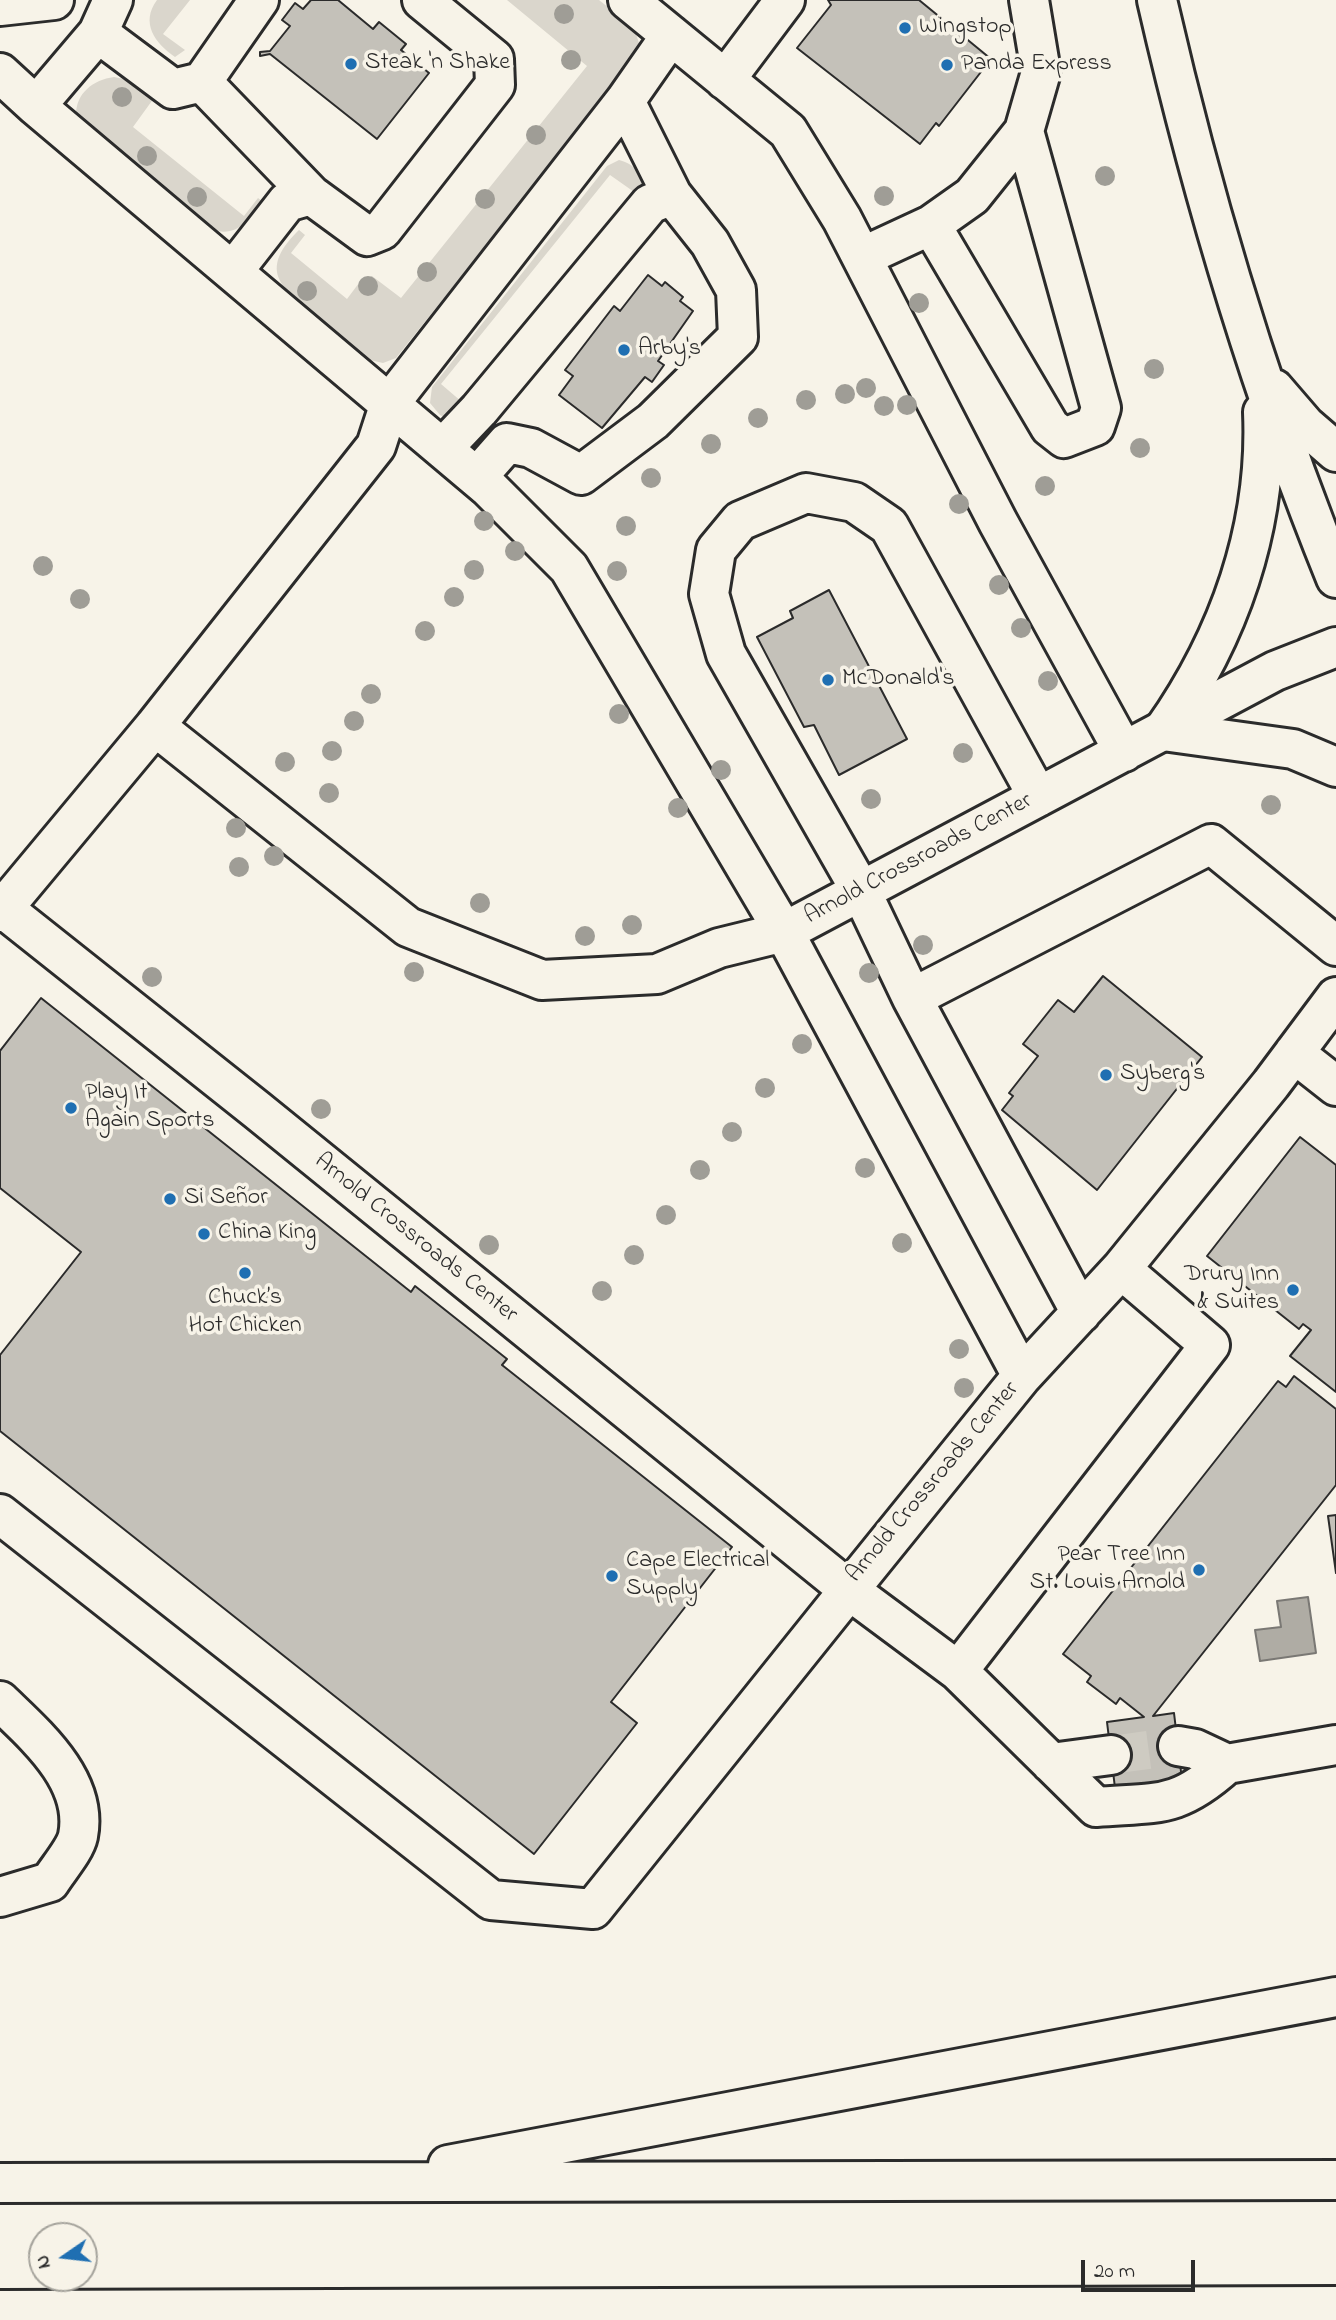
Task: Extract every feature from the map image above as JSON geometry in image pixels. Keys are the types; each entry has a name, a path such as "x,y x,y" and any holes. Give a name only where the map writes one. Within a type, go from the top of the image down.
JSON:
{"main road":[{"path":"0,6 54,0"},
{"path":"36,106 105,17 173,89 202,82 259,0"},
{"path":"202,82 311,195 367,236 382,230 495,85 494,59 422,0"},
{"path":"628,0 788,131 862,257 998,522 1124,752"},
{"path":"725,79 785,0"},
{"path":"1157,0 1189,143 1262,373 1311,516 1336,578"},
{"path":"862,257 931,225 972,196 1024,131 1041,72 1039,45 1026,4"},
{"path":"1,909 155,726 376,446 390,403 625,102 671,35"},
{"path":"0,73 477,477 569,568 784,932 719,948 657,974 542,980 408,927 155,726"},
{"path":"477,477 507,443 531,448 581,475 653,421 738,337 736,290 710,243 672,195 625,102"},
{"path":"931,225 1050,427 1065,438 1095,426 1101,408 1024,131"},
{"path":"234,270 287,202 311,195"},
{"path":"443,448 479,410 650,204 672,195"},
{"path":"1262,373 1305,425 1336,452"},
{"path":"1262,373 1265,449 1257,520 1233,601 1211,656 1163,731 1280,747 1336,767"},
{"path":"1038,797 889,526 854,502 806,493 740,521 716,550 709,594 726,653 861,891 912,998 1081,1313"},
{"name":"Arnold Crossroads Center","path":"1,909 849,1590 1023,1376 784,932 1275,671 1336,647"},
{"path":"912,998 1211,844 1336,946"},
{"path":"1023,1376 1121,1269 1336,997"},
{"path":"1294,1053 1336,1087"},
{"path":"958,1671 1210,1345 1121,1269"},
{"path":"0,1514 491,1900 593,1909 849,1590 958,1671 1096,1807 1176,1801 1200,1788 1227,1763"},
{"path":"0,1701 46,1746 78,1799 78,1837 50,1882 0,1897"},
{"path":"1178,1746 1195,1749 1227,1763 1336,1745"},
{"path":"1051,1763 1111,1755"},
{"path":"353,2183 1336,1997"},
{"path":"0,2183 1336,2180"},
{"path":"0,2310 1336,2306"},
{"path":"719,2308 814,2320"}],"shaded area":[{"path":"157,0 190,0 163,34 185,50 175,57 161,45 152,32 150,17"},
{"path":"507,0 599,0 634,28 640,46 637,56 396,358 383,363 370,360 302,307 290,294 281,283 277,272 280,254 299,230 305,235 291,253 347,299 362,279 372,276 401,298 587,66"},
{"path":"114,77 129,80 154,98 133,127 244,216 258,198 263,202 247,221 235,230 227,232 211,229 76,115 79,100 87,89 99,81"},
{"path":"619,160 636,169 642,177 644,187 637,194 610,175 441,384 462,402 448,419 440,415 430,403 432,387 607,166"},
{"path":"1308,1597 1316,1653 1260,1661 1255,1630 1281,1627 1277,1601"}],"building":[{"name":"Steak 'n Shake","path":"311,0 338,0 373,29 379,22 406,44 401,50 429,73 377,139 270,54 260,56 260,52 270,51 290,26 282,20 295,3 303,9"},
{"path":"828,0 919,0 991,59 939,126 936,123 920,144 797,48 831,5"},
{"name":"Arby's","path":"648,275 662,286 665,282 683,297 680,301 693,311 658,361 664,365 652,382 645,377 602,428 559,395 573,376 565,370 614,306 620,311"},
{"name":"McDonald's","path":"829,590 907,739 839,775 814,725 804,727 757,637 793,618 790,611"},
{"name":"Syberg's","path":"1103,976 1202,1057 1097,1190 1002,1110 1013,1096 1009,1093 1038,1056 1023,1044 1058,1000 1074,1012"},
{"path":"41,998 411,1292 415,1286 507,1359 502,1365 732,1547 611,1702 637,1723 534,1854 0,1431 0,1355 81,1252 0,1188 0,1051"},
{"name":"Drury Inn & Suites","path":"1300,1137 1336,1165 1336,1392 1290,1356 1311,1330 1303,1324 1299,1329 1207,1256"},
{"name":"Pear Tree Inn St. Louis Arnold","path":"1294,1376 1336,1409 1336,1485 1153,1716 1174,1713 1182,1780 1115,1788 1107,1722 1144,1717 1120,1698 1116,1704 1087,1682 1091,1676 1063,1654 1278,1381 1286,1387"},
{"path":"1336,1515 1336,1573 1328,1516"}],"tunnel":[{"path":"1111,1755 1178,1746"}],"place":[{"name":"Wingstop","path":"905,28"},
{"name":"Steak 'n Shake","path":"351,64"},
{"name":"Panda Express","path":"947,65"},
{"name":"Arby's","path":"624,350"},
{"name":"McDonald's","path":"828,680"},
{"name":"Syberg's","path":"1106,1075"},
{"name":"Play It Again Sports","path":"71,1108"},
{"name":"Si Señor","path":"170,1199"},
{"name":"China King","path":"204,1234"},
{"name":"Chuck’s Hot Chicken","path":"245,1273"},
{"name":"Drury Inn & Suites","path":"1293,1290"},
{"name":"Pear Tree Inn St. Louis Arnold","path":"1199,1570"},
{"name":"Cape Electrical Supply","path":"612,1576"}]}
